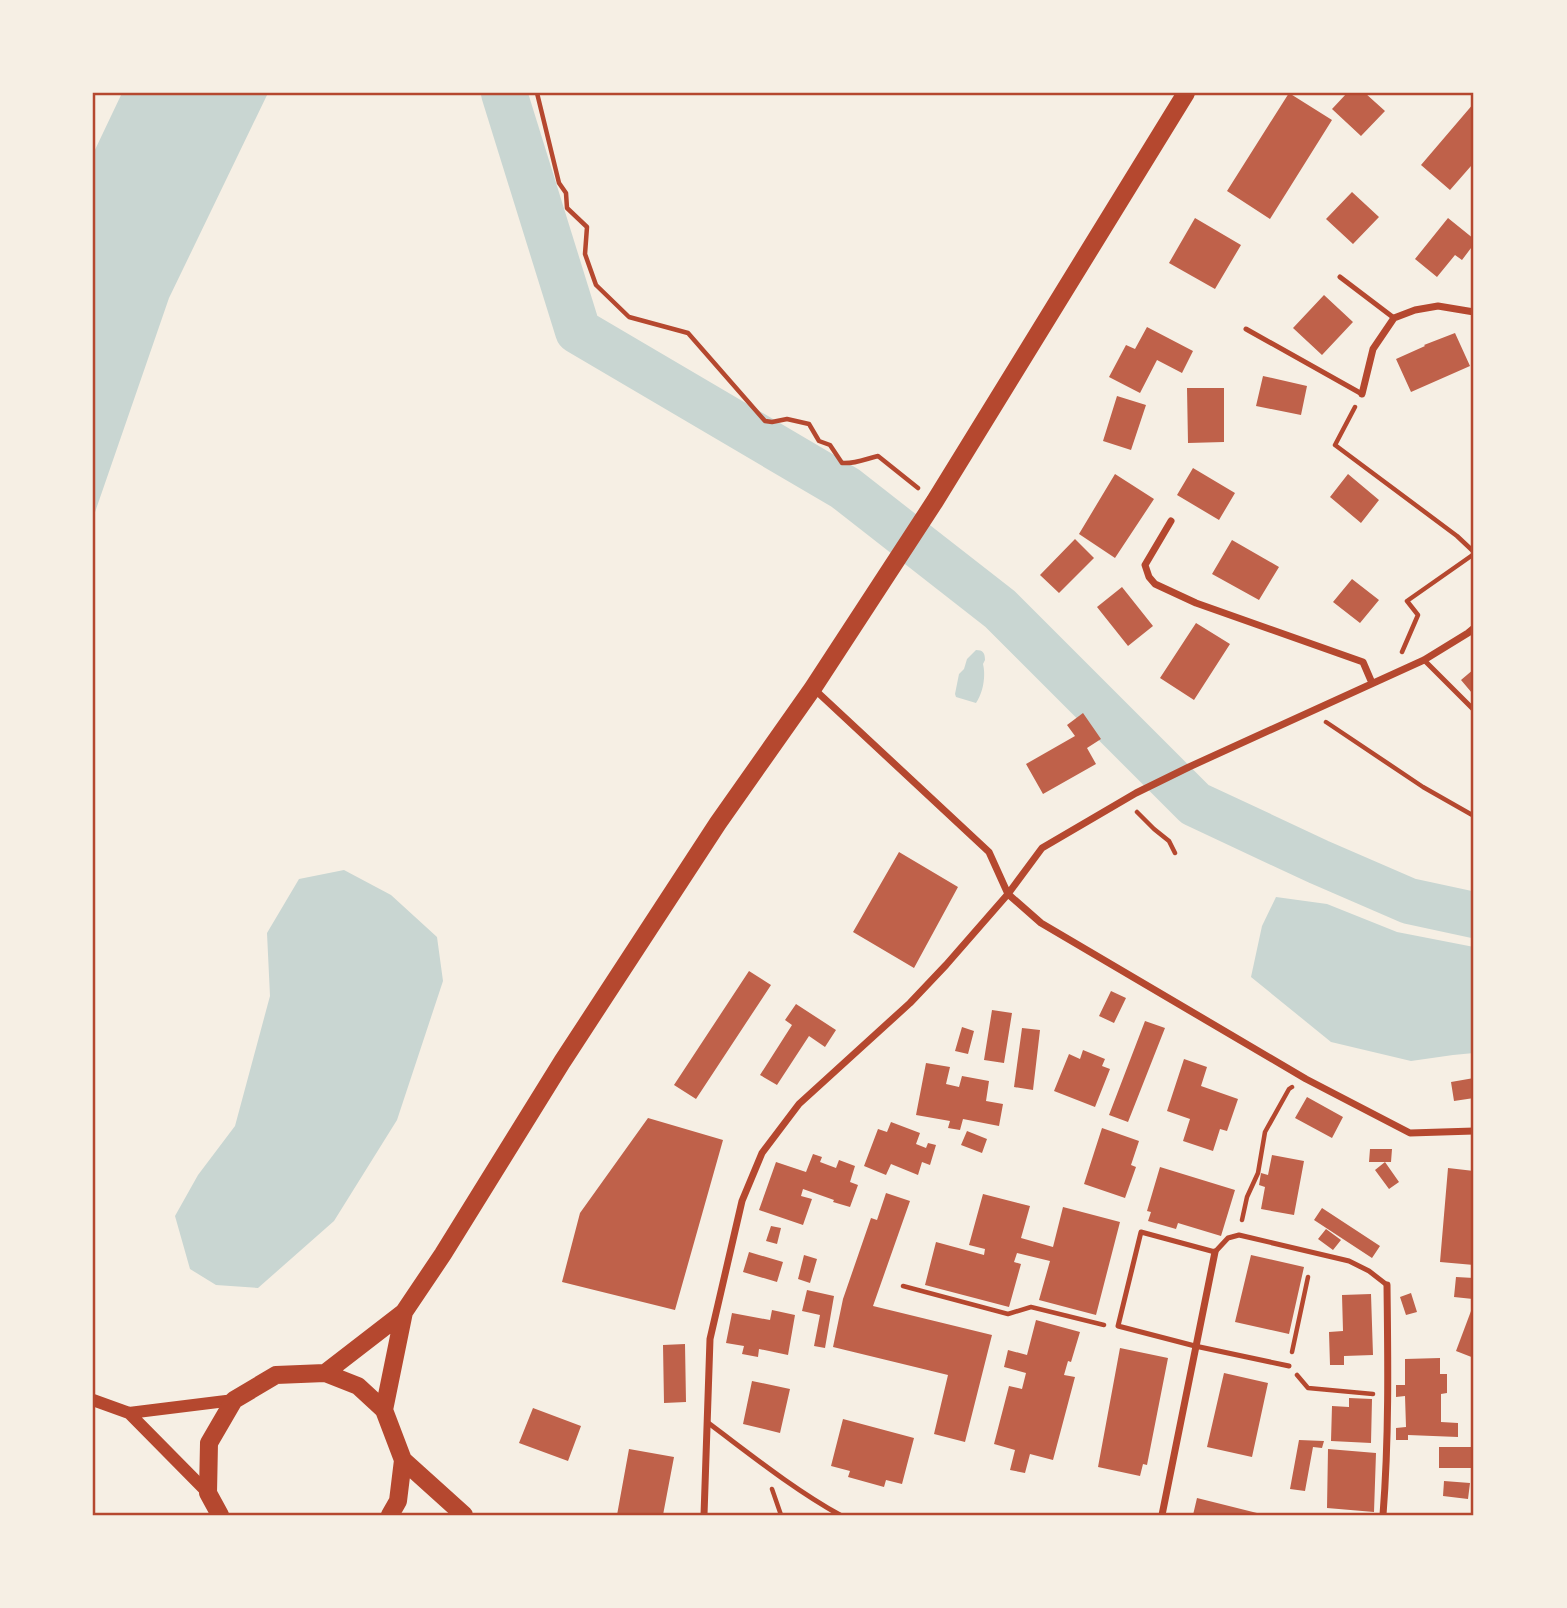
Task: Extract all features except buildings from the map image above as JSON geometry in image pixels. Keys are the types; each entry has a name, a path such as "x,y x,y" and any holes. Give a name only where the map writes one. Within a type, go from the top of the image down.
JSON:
{"main road":[{"path":"325,1373 404,1312 562,1062 718,823 813,688 935,501 1186,93"},
{"path":"384,1410 404,1312"},
{"path":"220,1515 208,1493 209,1443 234,1400 276,1375 325,1373 358,1386 384,1410 403,1460 464,1515"},
{"path":"390,1515 398,1502 403,1460"}],"street":[{"path":"1362,394 1373,349 1394,318 1415,310 1438,306 1474,312"},
{"path":"1171,521 1146,565 1149,578 1155,584 1196,603 1363,662 1372,683"},
{"path":"704,1515 710,1339 742,1201 762,1153 799,1104 911,1003 1008,894 1042,848 1136,793 1424,660 1474,628"},
{"path":"813,688 989,852 1008,894 1041,923 1306,1079 1410,1133 1474,1132"},
{"path":"1162,1515 1215,1252"},
{"path":"1383,1515 1388,1395 1387,1285"},
{"path":"93,1400 130,1413 208,1493"},
{"path":"130,1413 234,1400"}],"lane":[{"path":"1340,276 1394,318"},
{"path":"1246,328 1362,394"},
{"path":"1424,660 1474,710"},
{"path":"1289,1366 1118,1326 1141,1232 1215,1252 1228,1238 1238,1235 1349,1261 1387,1285"},
{"path":"707,1422 781,1477 840,1515"}],"path":[{"path":"537,93 559,183 566,193 567,208 587,227 585,254 596,285 629,317 688,333 765,421 787,419 809,424 819,441 830,445 842,463 854,464 865,458 878,456 935,501"},
{"path":"1362,394 1335,445 1457,536 1474,553 1407,601 1418,615 1394,673"},
{"path":"1322,719 1412,780 1474,816"},
{"path":"1137,812 1169,841 1175,853"},
{"path":"1238,1235 1247,1197 1258,1173 1265,1132 1289,1089 1306,1079"},
{"path":"1308,1277 1289,1366 1308,1388 1388,1395"},
{"path":"903,1286 1008,1314 1031,1307 1097,1325 1118,1326"},
{"path":"768,1479 781,1515"}],"shaded area":[{"path":"122,93 268,93 169,298 93,518 93,154"},
{"path":"976,650 983,652 985,660 983,684 976,703 956,697 955,694 959,674 967,659"},
{"path":"344,870 391,895 437,937 443,981 397,1120 334,1221 258,1288 216,1285 190,1269 175,1216 198,1175 235,1126 270,996 267,933 299,879"},
{"path":"1276,897 1327,904 1397,932 1474,947 1474,1053 1411,1061 1331,1042 1251,977 1262,926"}],"waterway":[{"path":"504,93 578,331 845,488 1000,609 1195,804 1409,901 1474,915"}]}
